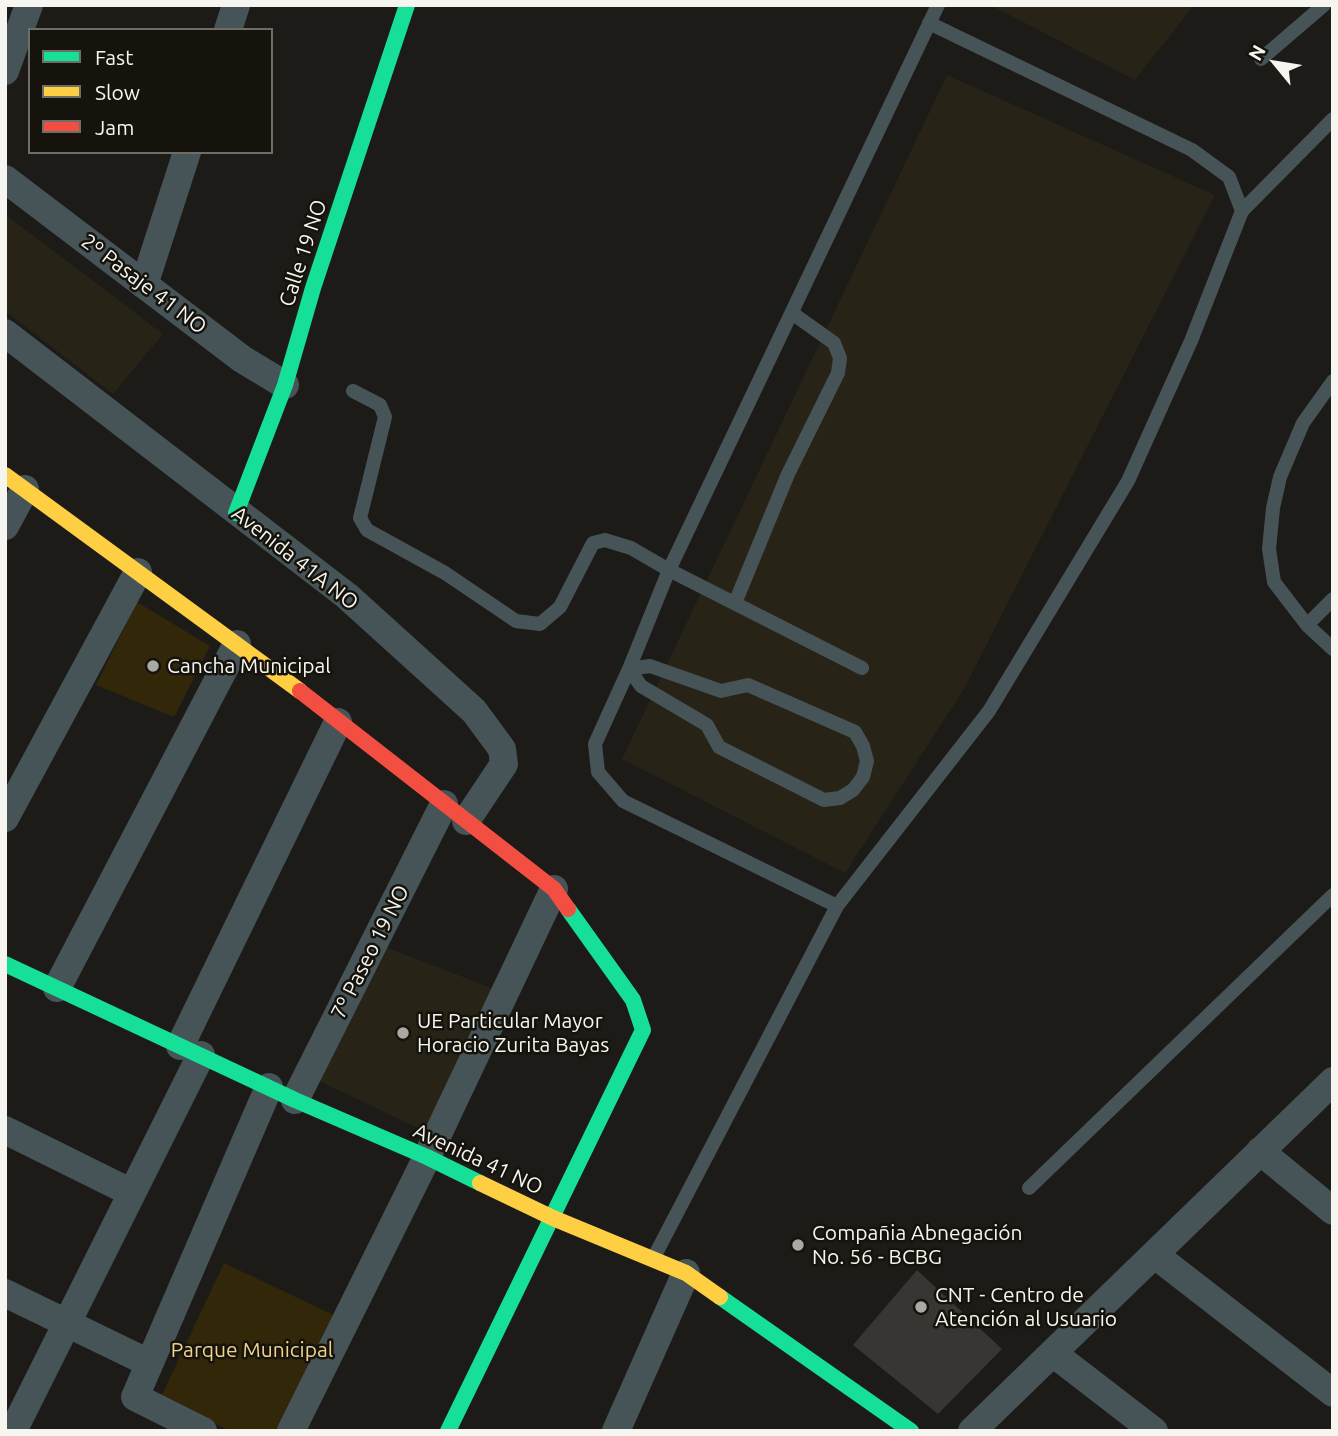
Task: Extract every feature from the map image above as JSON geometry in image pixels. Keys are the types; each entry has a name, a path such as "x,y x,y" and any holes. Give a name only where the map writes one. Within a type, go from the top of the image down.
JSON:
{"street":[{"path":"5,71 29,5"},
{"path":"229,28 236,5"},
{"name":"Calle 19 NO","path":"236,513 285,385 313,288 407,5"},
{"path":"144,285 186,154"},
{"name":"2º Pasaje 41 NO","path":"5,179 242,359 285,385"},
{"name":"Avenida 41A NO","path":"5,333 347,596 474,711 502,749 504,764 466,821"},
{"path":"5,526 15,482 237,645 554,890 633,1000 643,1030 448,1431"},
{"path":"5,818 138,572"},
{"path":"57,988 237,645"},
{"path":"13,1431 132,1194 190,1051 338,722"},
{"name":"7º Paseo 19 NO","path":"295,1100 444,804"},
{"path":"291,1431 427,1157 554,890"},
{"name":"Avenida 41 NO","path":"5,964 295,1100 427,1157 553,1218 686,1273 911,1431"},
{"path":"972,1431 1333,1081"},
{"path":"203,1431 135,1396 269,1087"},
{"path":"5,1130 132,1194"},
{"path":"1261,1152 1333,1211"},
{"path":"1155,1255 1333,1393"},
{"path":"615,1431 686,1273"},
{"path":"5,1293 149,1363"},
{"path":"1054,1354 1154,1431"}],"lane":[{"path":"837,906 623,802 598,772 595,744 669,570 938,5"},
{"path":"1261,59 1324,5"},
{"path":"929,23 1192,150 1228,177 1242,211"},
{"path":"653,1259 837,906 989,711 1128,481 1191,341 1242,211 1333,119"},
{"path":"735,603 788,474 838,373 840,358 834,343 792,313"},
{"path":"1333,381 1303,423 1280,477 1273,508 1269,549 1274,582 1307,625 1333,649"},
{"path":"353,391 380,405 385,417 360,518 367,530 445,573 516,621 540,624 560,607 593,543 605,540 631,548 862,668"},
{"path":"1307,625 1333,599"},
{"path":"650,666 721,691 748,685 855,732 867,761 863,777 853,790 840,798 824,800 719,747 707,725 641,687 629,669 650,666"},
{"path":"1029,1188 1333,895"}],"shaded area":[{"path":"990,5 1194,5 1135,80"},
{"path":"947,75 1215,195 964,689 845,873 622,759"},
{"path":"5,214 163,334 113,394 5,311"},
{"name":"UE Particular Mayor Horacio Zurita Bayas","path":"378,944 494,989 424,1131 311,1077"}],"green space":[{"name":"Cancha Municipal","path":"137,602 210,646 174,717 96,685"},
{"name":"Parque Municipal","path":"224,1263 338,1317 281,1431 230,1431 161,1397"}],"building":[{"name":"CNT - Centro de Atención al Usuario","path":"917,1270 1002,1349 938,1414 853,1345"}],"traffic: fast":[{"path":"236,513 285,385 313,288 407,5"},
{"path":"448,1431 643,1030 633,1000 568,909"},
{"path":"5,964 480,1183"},
{"path":"720,1297 911,1431"}],"traffic: slow":[{"path":"5,475 300,691"},
{"path":"480,1183 553,1218 686,1273 720,1297"}],"traffic: jam":[{"path":"300,691 554,889 568,909"}],"place":[{"name":"Cancha Municipal","path":"153,666"},
{"name":"UE Particular Mayor Horacio Zurita Bayas","path":"403,1033"},
{"name":"Compañia Abnegación No. 56 - BCBG","path":"798,1245"},
{"name":"CNT - Centro de Atención al Usuario","path":"921,1307"}]}
